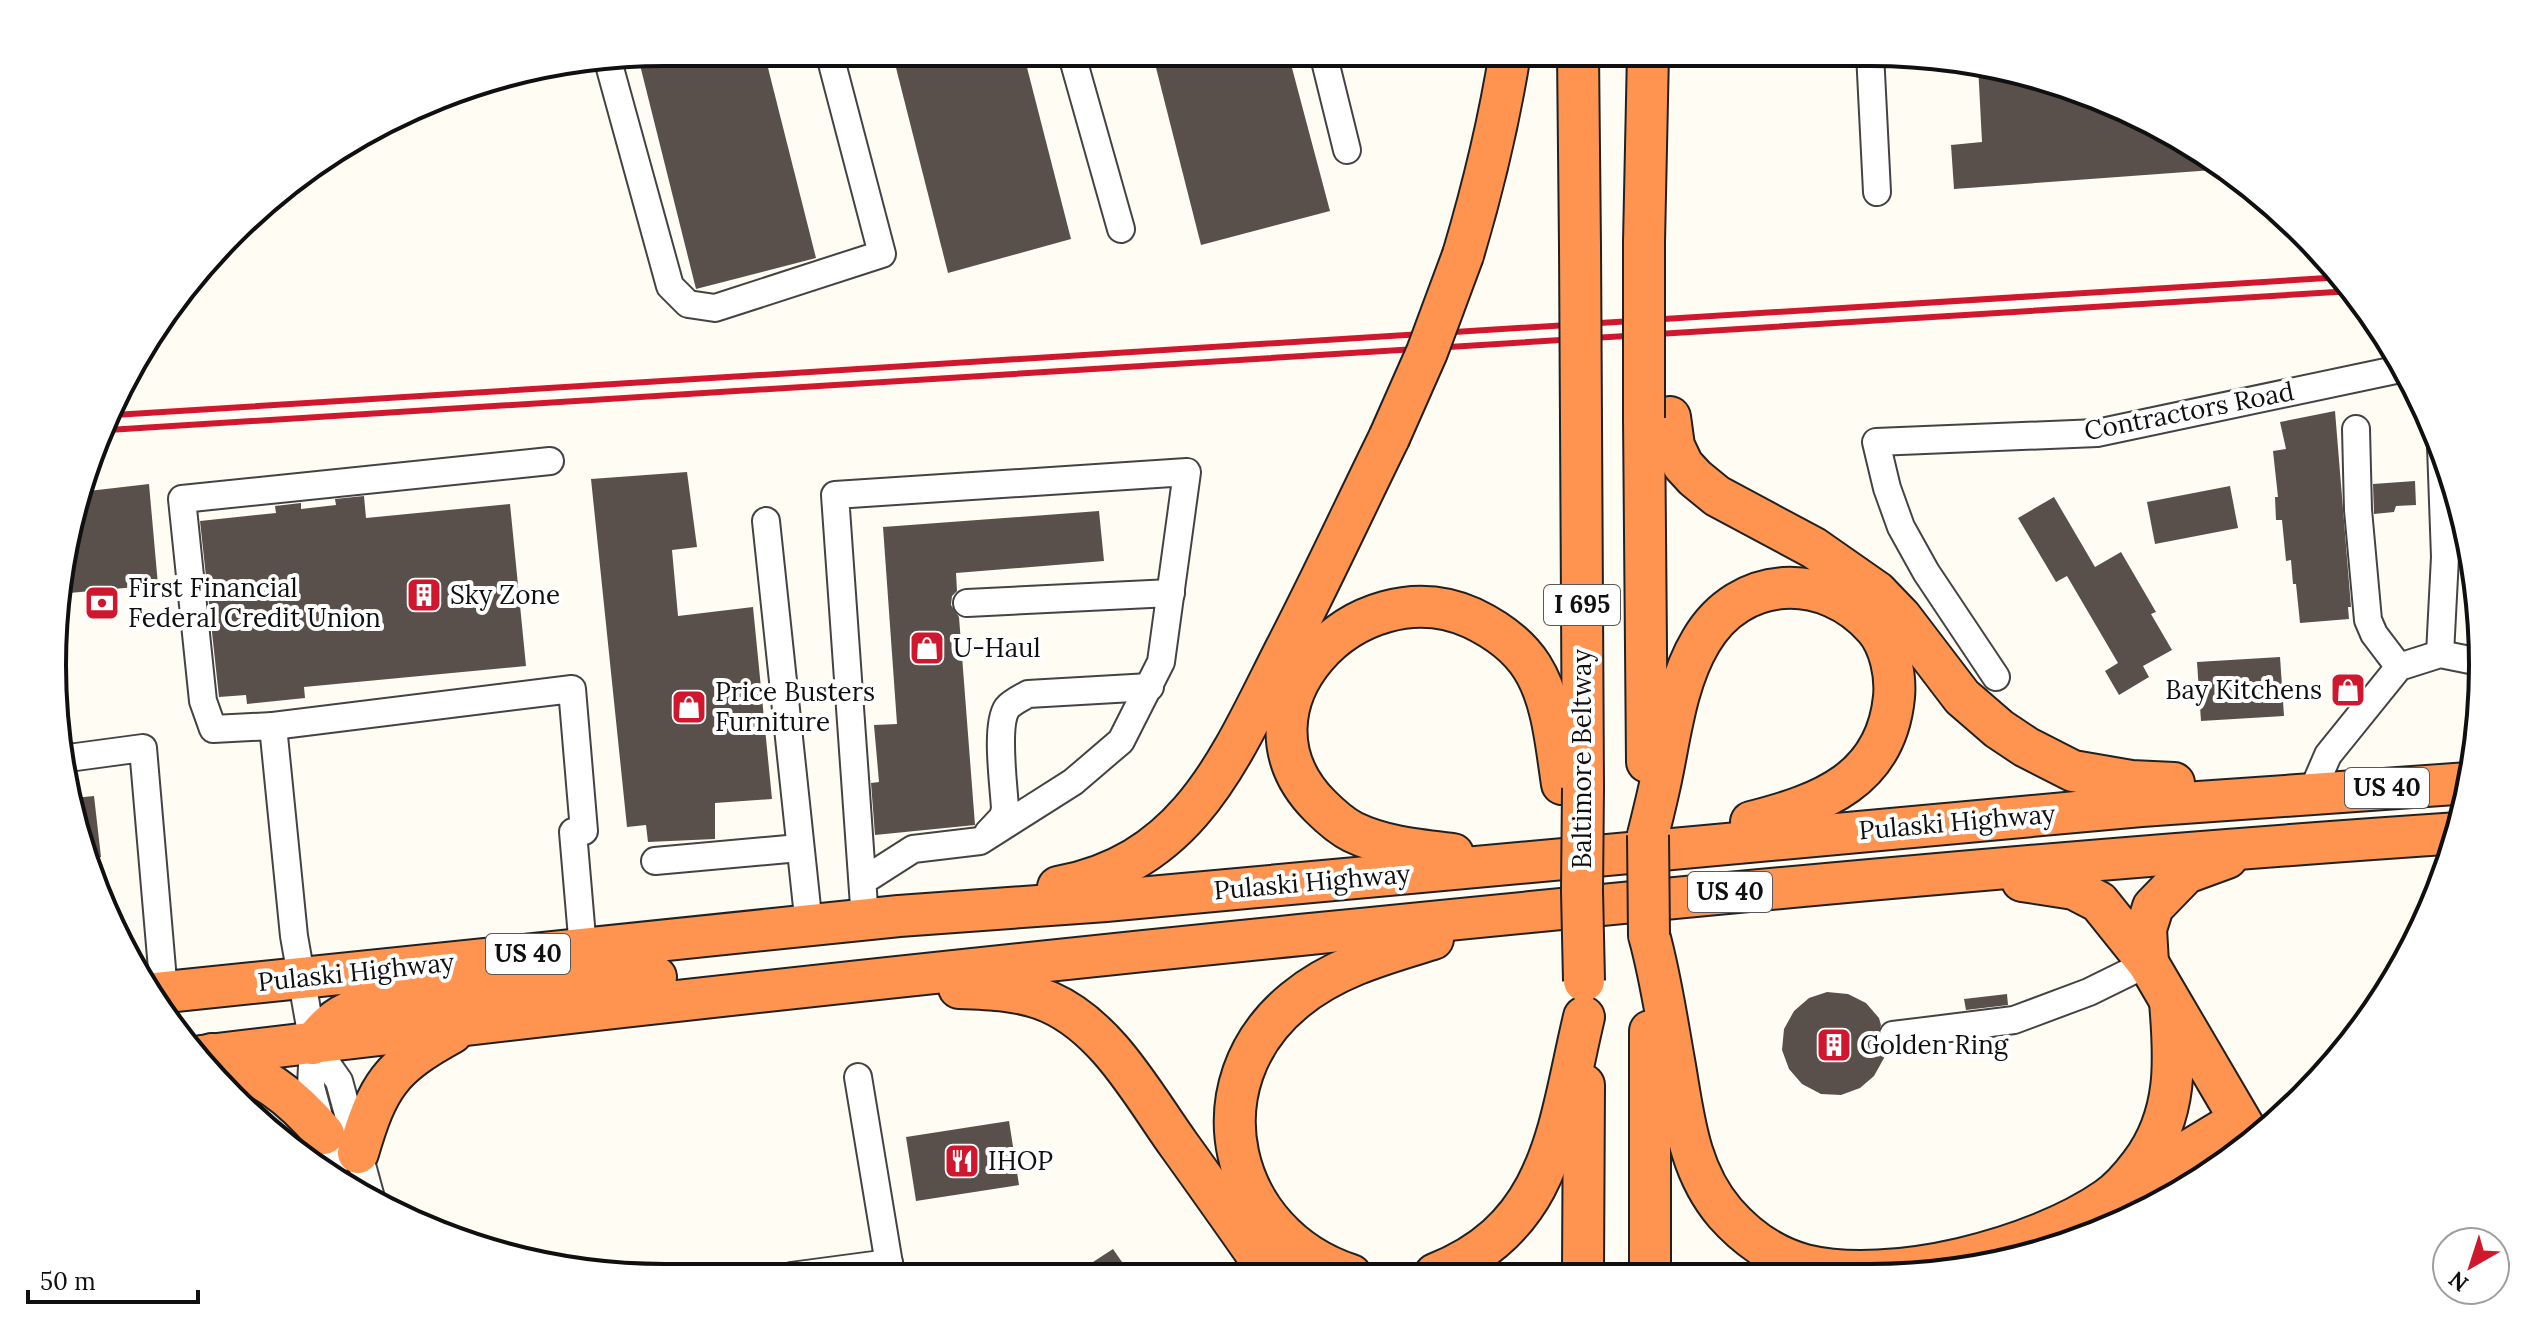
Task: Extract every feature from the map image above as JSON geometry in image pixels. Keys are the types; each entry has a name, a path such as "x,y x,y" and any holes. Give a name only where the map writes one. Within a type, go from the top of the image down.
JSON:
{"highway":[{"path":"882,918 1088,881 1130,863 1178,826 1202,799 1223,770 1305,612 1427,352 1463,255 1493,148 1508,66"},
{"name":"Baltimore Beltway","path":"1578,66 1581,422 1573,786 1582,891 1583,1264"},
{"path":"1648,66 1646,181 1657,418 1683,465 1695,478 1730,503 1814,548 1877,592 1901,617 1962,697 2026,747 2073,771 2131,781 2309,792"},
{"name":"I 695","path":"1654,780 1657,418"},
{"path":"1638,844 1802,808 1840,789 1859,775 1882,745 1892,718 1895,684 1890,657 1878,630 1853,609 1822,591 1776,587 1748,597 1724,614 1701,640 1686,673 1638,844 1652,958 1694,1161 1709,1191 1725,1213 1764,1247 1802,1264"},
{"path":"1522,863 1377,841 1350,830 1305,791 1287,742 1288,717 1295,688 1313,659 1338,633 1374,613 1411,607 1453,610 1484,624 1512,643 1533,668 1573,786"},
{"name":"Pulaski Highway","path":"164,993 882,918 1522,863 1638,844 1884,829 2309,792 2457,784"},
{"name":"Pulaski Highway","path":"210,1055 831,984 1521,912 1938,873 2445,834"},
{"path":"2148,963 2146,929 2153,907 2166,892 2186,873 2261,846"},
{"path":"1938,873 2050,884 2074,889 2099,902 2148,963 2246,1131"},
{"path":"313,1044 335,1020 365,1007 1120,927 1222,913 1364,878"},
{"path":"1323,1264 1291,1243 1257,1205 1240,1164 1236,1142 1237,1089 1255,1045 1294,1001 1323,980 1381,955 1521,912"},
{"path":"1650,1264 1652,958"},
{"path":"831,984 992,989 1040,999 1080,1021 1121,1063 1263,1264"},
{"path":"1460,1264 1483,1250 1533,1195 1547,1165 1584,999"},
{"path":"2110,1197 2141,1163 2166,1118 2173,1090 2175,1055 2170,1002"},
{"path":"346,1163 387,1082 407,1060 464,1026"},
{"path":"213,1058 253,1073 279,1089 294,1100 324,1134"},
{"path":"1974,1254 2025,1239 2078,1217 2110,1197 2246,1131"}],"street":[{"path":"610,69 670,286 688,304 715,308 882,254 833,66"},
{"path":"1075,66 1121,229"},
{"path":"1326,66 1347,150"},
{"path":"1871,66 1877,192"},
{"name":"Contractors Road","path":"1996,677 1926,572 1901,527 1887,488 1876,442 2097,433 2392,371"},
{"path":"2356,429 2358,510 2368,620 2374,634 2399,667"},
{"path":"550,461 182,499 203,701 213,729 273,726 572,689 584,831 573,832 583,949"},
{"path":"863,881 913,849 980,841 1073,782 1121,741 1161,662 1187,472 835,495 863,881 882,918"},
{"path":"2440,654 2445,557 2443,490"},
{"path":"766,521 809,926"},
{"path":"967,603 1171,593"},
{"path":"2309,792 2328,755 2399,667 2440,654 2469,660"},
{"path":"980,841 1003,817 1005,809 1001,723 1006,709 1014,701 1028,694 1150,687"},
{"path":"273,726 294,936 313,1044 311,1087 324,1134 358,1179"},
{"path":"74,757 143,748 160,986"},
{"path":"655,861 799,848"},
{"path":"1893,1035 2014,1020 2089,992 2148,963"},
{"path":"313,1044 339,1081 346,1163"},
{"path":"858,1077 889,1264"}],"building":[{"path":"768,66 816,258 696,289 640,67"},
{"path":"896,66 1027,66 1071,239 948,273"},
{"path":"1156,66 1291,66 1330,211 1201,245"},
{"path":"1979,76 2025,86 2099,112 2170,146 2208,170 1954,189 1951,145 1982,142"},
{"path":"2335,411 2351,607 2348,607 2349,619 2300,623 2291,560 2286,561 2282,520 2276,520 2275,497 2278,497 2273,451 2286,449 2280,422"},
{"name":"Price Busters Furniture","path":"687,472 697,547 672,550 678,616 753,607 772,799 715,803 715,839 648,842 646,825 627,827 591,479"},
{"path":"2415,481 2416,505 2396,506 2394,512 2374,514 2373,484"},
{"path":"149,484 158,585 70,593 92,491"},
{"path":"2230,486 2238,528 2155,544 2147,502"},
{"path":"364,496 366,518 510,504 526,666 304,687 305,698 247,704 246,695 219,697 200,521 276,513 275,506 301,503 301,509 336,505 335,499"},
{"path":"2054,497 2095,567 2121,552 2156,612 2151,614 2172,650 2143,666 2149,677 2119,695 2105,671 2118,663 2067,576 2056,582 2018,518"},
{"name":"U-Haul","path":"1099,511 1104,561 956,573 957,591 952,596 951,605 959,617 975,825 875,835 871,783 879,782 874,725 897,724 883,527"},
{"path":"2280,657 2284,716 2201,721 2197,662"},
{"path":"94,796 101,857 98,858 81,797"},
{"name":"Golden Ring","path":"1827,992 1848,994 1866,1003 1879,1018 1881,1025 1877,1038 1885,1048 1884,1058 1874,1076 1860,1088 1841,1095 1821,1094 1802,1084 1789,1069 1782,1050 1784,1029 1794,1011 1809,998"},
{"path":"2007,994 2008,1005 1966,1010 1964,999"},
{"name":"IHOP","path":"1009,1121 1019,1185 916,1201 906,1137"},
{"path":"1113,1249 1123,1264 1090,1264"}],"railway":[{"path":"122,415 2327,278"},
{"path":"115,430 2338,292"}],"place":[{"name":"Sky Zone","path":"424,595"},
{"name":"First Financial Federal Credit Union","path":"102,603"},
{"name":"U-Haul","path":"927,648"},
{"name":"Bay Kitchens","path":"2348,690"},
{"name":"Price Busters Furniture","path":"689,707"},
{"name":"Golden Ring","path":"1834,1045"},
{"name":"IHOP","path":"962,1161"}]}
